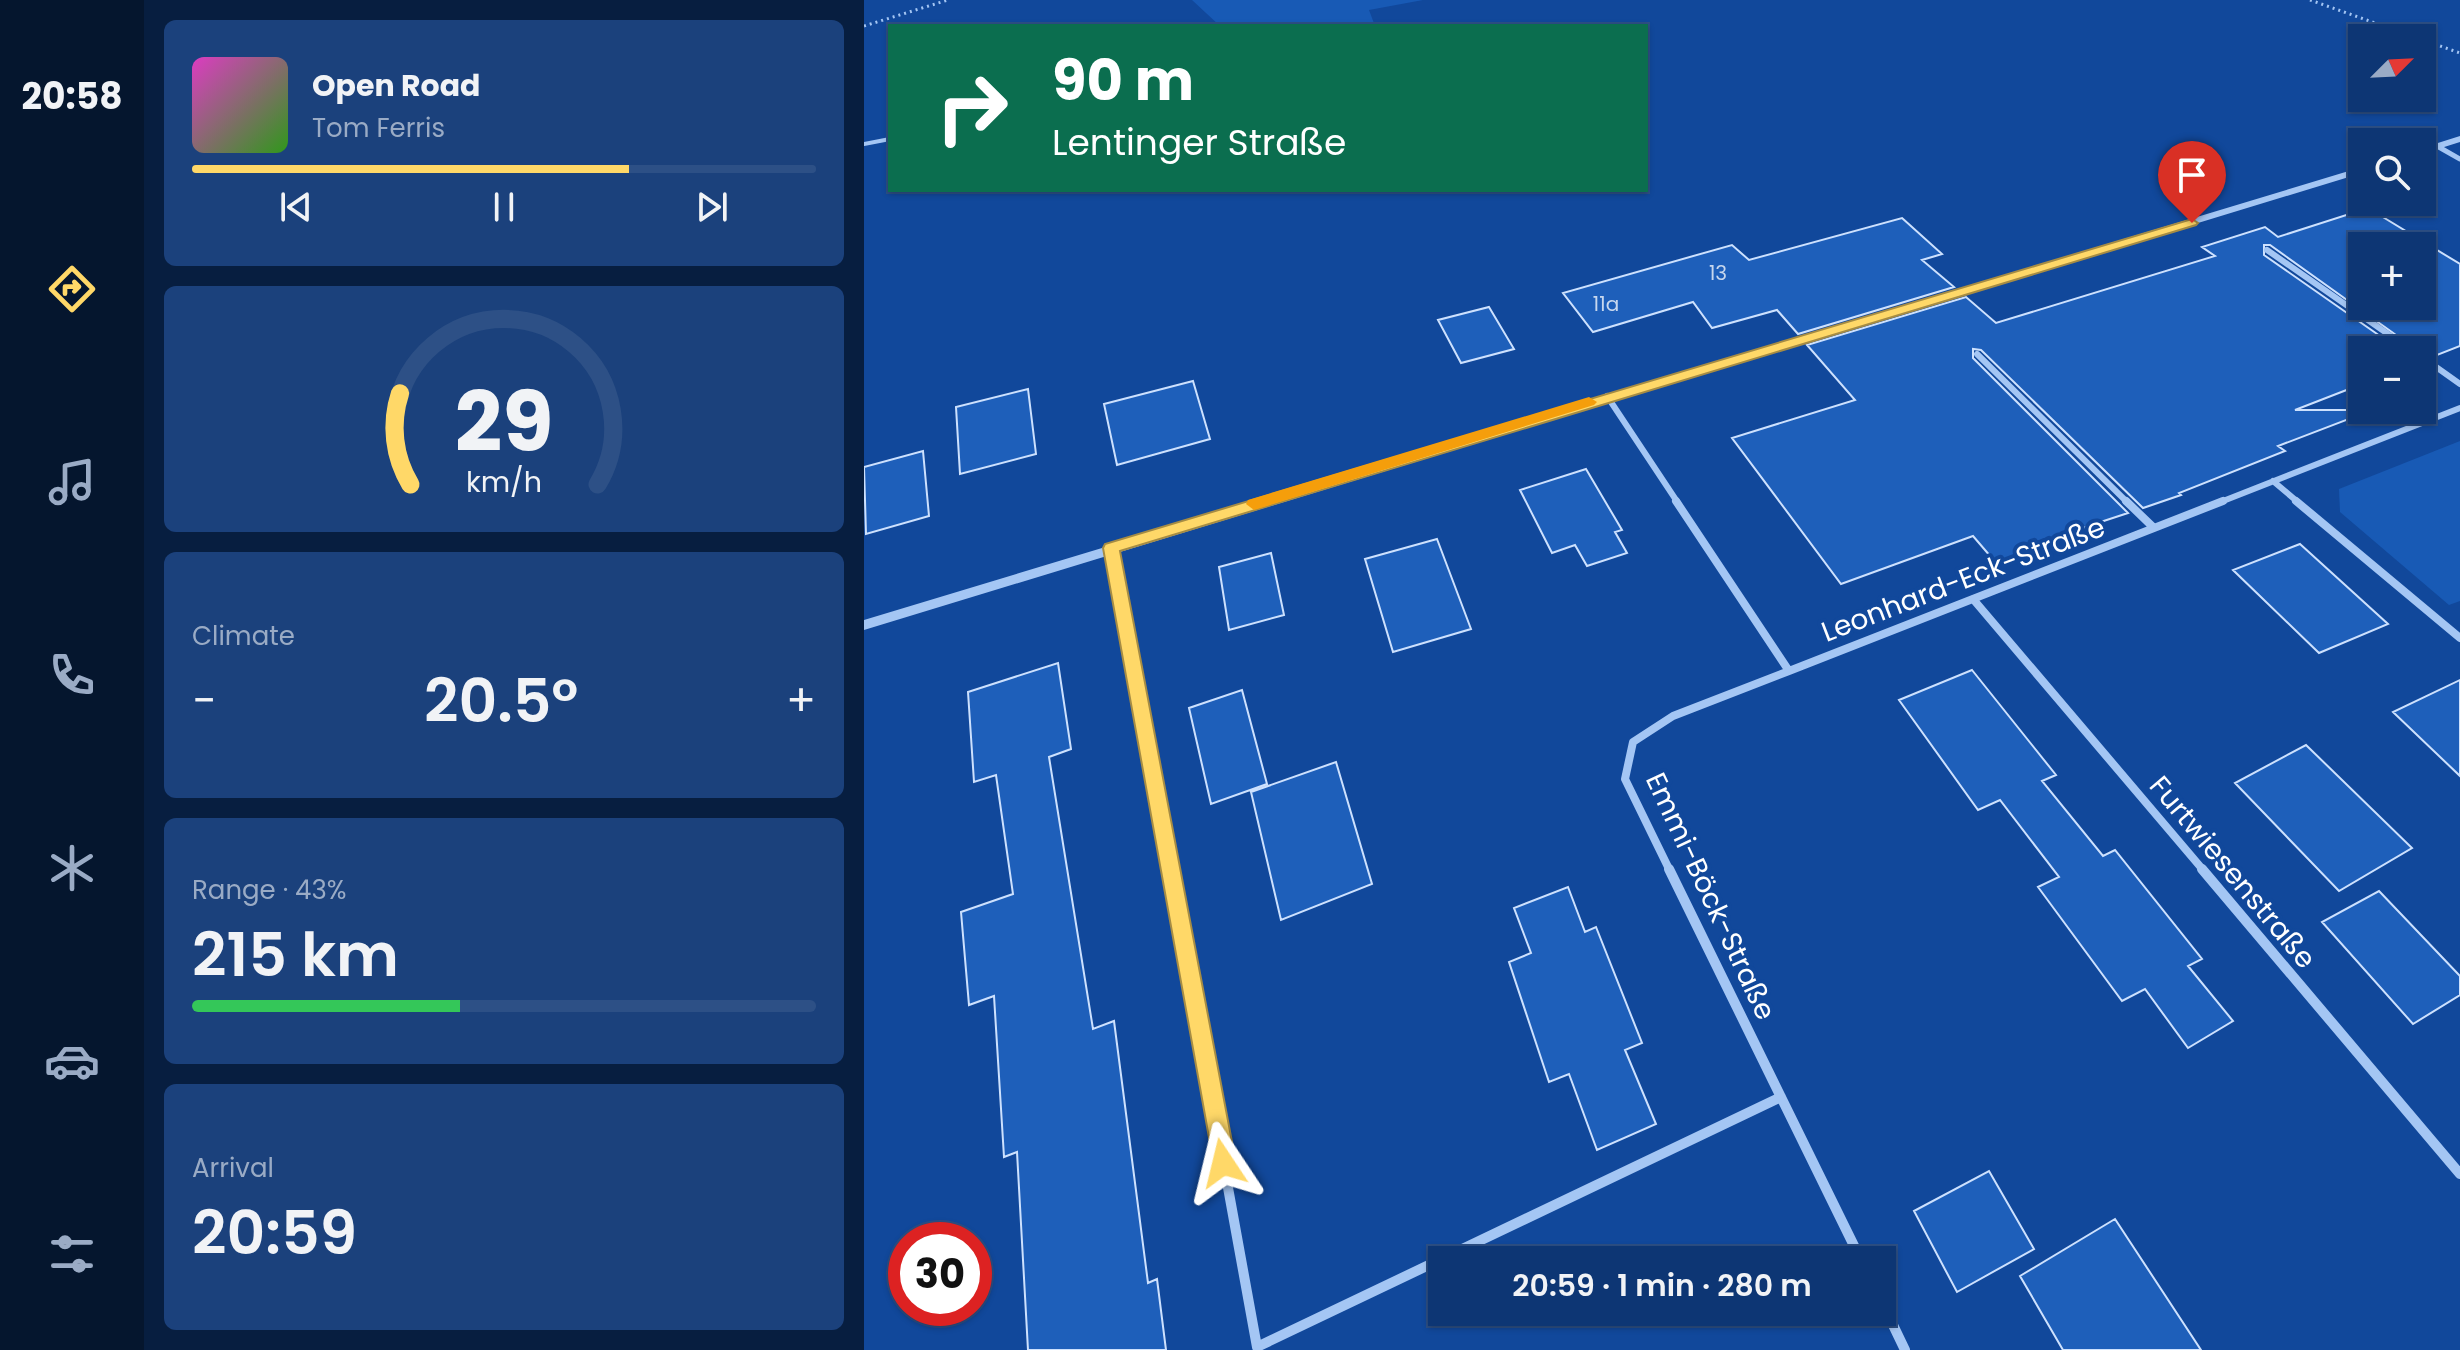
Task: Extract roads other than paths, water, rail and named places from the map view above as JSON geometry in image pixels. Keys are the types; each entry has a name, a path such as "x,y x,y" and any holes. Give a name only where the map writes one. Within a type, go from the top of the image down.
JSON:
{"street":[{"path":"2437,146 2460,139"},
{"path":"2437,146 2460,159"},
{"path":"864,625 1607,396 2107,249 2348,174"},
{"path":"2267,250 2391,336"},
{"name":"Leonhard-Eck-Straße","path":"1977,354 2154,528"},
{"path":"2436,367 2460,384"},
{"path":"1607,396 1789,671"},
{"name":"Leonhard-Eck-Straße","path":"1789,671 2460,408"},
{"path":"2273,481 2460,638"},
{"path":"1111,548 1257,1347 1781,1097"},
{"name":"Furtwiesenstraße","path":"1973,599 2460,1174"},
{"name":"Emmi-Böck-Straße","path":"1789,671 1673,716 1633,742 1625,779 1854,1246"},
{"path":"1894,1326 1905,1350"}],"lane":[{"path":"864,144 888,139"}]}
